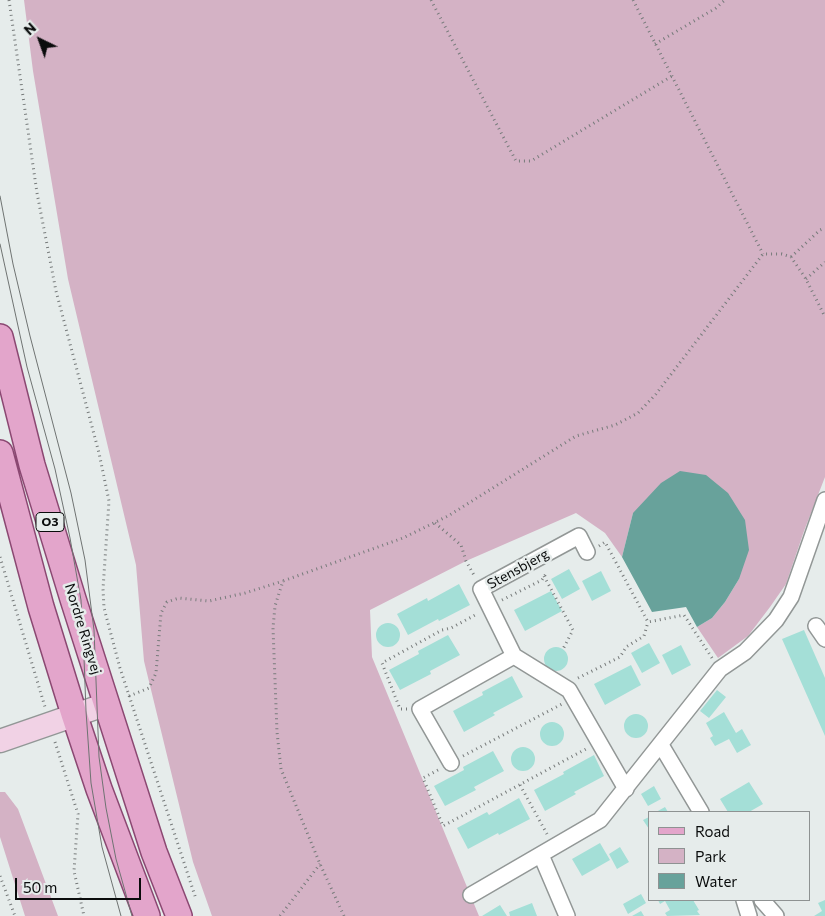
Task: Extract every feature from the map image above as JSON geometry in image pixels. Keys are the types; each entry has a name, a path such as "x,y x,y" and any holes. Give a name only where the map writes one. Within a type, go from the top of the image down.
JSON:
{"main road":[{"name":"Nordre Ringvej","path":"0,337 32,465 118,700 154,852 189,911"},
{"name":"O3","path":"0,453 41,607 74,714 99,789 147,916"}],"street":[{"path":"471,895 600,820 720,669 745,652 762,637 776,620 791,598 825,500"},
{"name":"Stensbjerg","path":"514,656 482,589 579,536 587,552"},
{"path":"816,626 825,639"},
{"path":"451,763 420,709 514,656 571,694 626,789"},
{"path":"0,741 118,700"},
{"path":"661,745 700,811"},
{"path":"541,855 566,915"},
{"path":"744,901 749,916"},
{"path":"763,901 776,916"}],"path":[{"path":"9,0 37,193 56,291 109,501 103,588 104,608 118,700 189,911"},
{"path":"432,0 516,161 531,161 672,76"},
{"path":"633,0 764,254"},
{"path":"655,44 716,8 725,0"},
{"path":"791,257 820,230 825,228"},
{"path":"118,700 149,688 156,673 161,614 167,602 179,598 209,601 245,593 403,538 448,516 576,436 615,425 638,413 656,394 764,254"},
{"path":"764,254 782,254 791,257 806,279 825,317"},
{"path":"806,279 825,262"},
{"path":"435,523 461,545 466,561"},
{"path":"587,552 605,542 648,622 644,636 626,647 620,657 576,679 571,694 423,778 443,826 599,742"},
{"path":"0,557 49,724 78,814 74,872 84,916"},
{"path":"420,709 400,709 382,663 442,630 451,628 542,580 547,572 555,568"},
{"path":"544,576 574,630 563,649"},
{"path":"284,581 275,606 273,628 277,732 281,769 320,864 344,916"},
{"path":"648,622 684,615 720,669"},
{"path":"520,785 554,847"},
{"path":"280,916 320,864"},
{"path":"0,876 15,916"}],"green space":[{"path":"24,0 825,0 825,477 786,584 770,607 748,636 718,658 697,627 712,618 725,602 739,579 633,513 622,557 605,533 576,513 466,561 370,610 372,657 479,916 212,916 193,862 144,661 136,565 68,279 33,71"},
{"path":"0,792 5,792 18,809 58,916 25,916 0,837"}],"water":[{"path":"680,471 706,475 728,493 745,520 749,550 739,579 725,602 712,618 697,627 686,607 652,612 622,557 633,513 661,483"}],"building":[{"path":"569,569 580,589 562,599 551,579"},
{"path":"601,571 611,591 592,601 582,581"},
{"path":"459,584 470,605 408,635 397,614 427,598 428,601"},
{"path":"551,591 562,611 525,631 514,610"},
{"path":"388,623 397,626 400,635 397,644 388,647 379,644 376,635 379,626"},
{"path":"804,630 825,678 825,736 782,639"},
{"path":"448,635 460,655 430,671 431,674 400,690 389,670 419,654 418,651"},
{"path":"649,643 660,663 642,673 631,653"},
{"path":"681,645 691,665 672,675 662,655"},
{"path":"556,647 564,651 568,659 564,667 556,671 548,667 544,659 548,651"},
{"path":"631,665 641,685 605,705 594,684"},
{"path":"512,676 523,697 493,713 495,715 464,732 453,711 483,695 482,692"},
{"path":"717,690 726,697 709,718 700,711"},
{"path":"724,712 736,733 742,729 751,745 737,753 729,739 715,746 710,738 713,736 706,723"},
{"path":"636,714 644,718 648,726 644,734 636,738 628,734 624,726 628,718"},
{"path":"552,722 560,726 564,734 560,742 552,746 544,742 540,734 544,726"},
{"path":"523,747 531,751 535,759 531,767 523,771 515,767 511,759 515,751"},
{"path":"493,751 504,771 474,787 476,790 445,806 434,786 464,770 463,767"},
{"path":"594,755 604,776 574,792 576,794 545,811 534,790"},
{"path":"749,782 763,804 751,811 727,811 720,799"},
{"path":"654,786 661,799 648,806 641,794"},
{"path":"519,798 530,819 468,849 457,828 487,812 489,815"},
{"path":"665,807 667,811 658,811"},
{"path":"648,818 648,828 643,820"},
{"path":"600,843 610,860 582,876 572,859"},
{"path":"620,847 629,862 617,869 609,854"},
{"path":"641,894 646,903 628,914 623,904"},
{"path":"825,900 825,916 814,916 822,911 818,903"},
{"path":"665,901 694,901 700,915 667,916 665,913 670,910"},
{"path":"532,903 537,916 510,916 509,912"},
{"path":"500,905 507,916 482,916"},
{"path":"641,911 644,916 632,916"}],"tram line":[{"path":"0,196 13,264 71,493 85,560 94,630 99,757 116,859 132,916"},
{"path":"0,244 27,367 55,469 70,538 81,600 91,783 102,847 121,916"}]}
